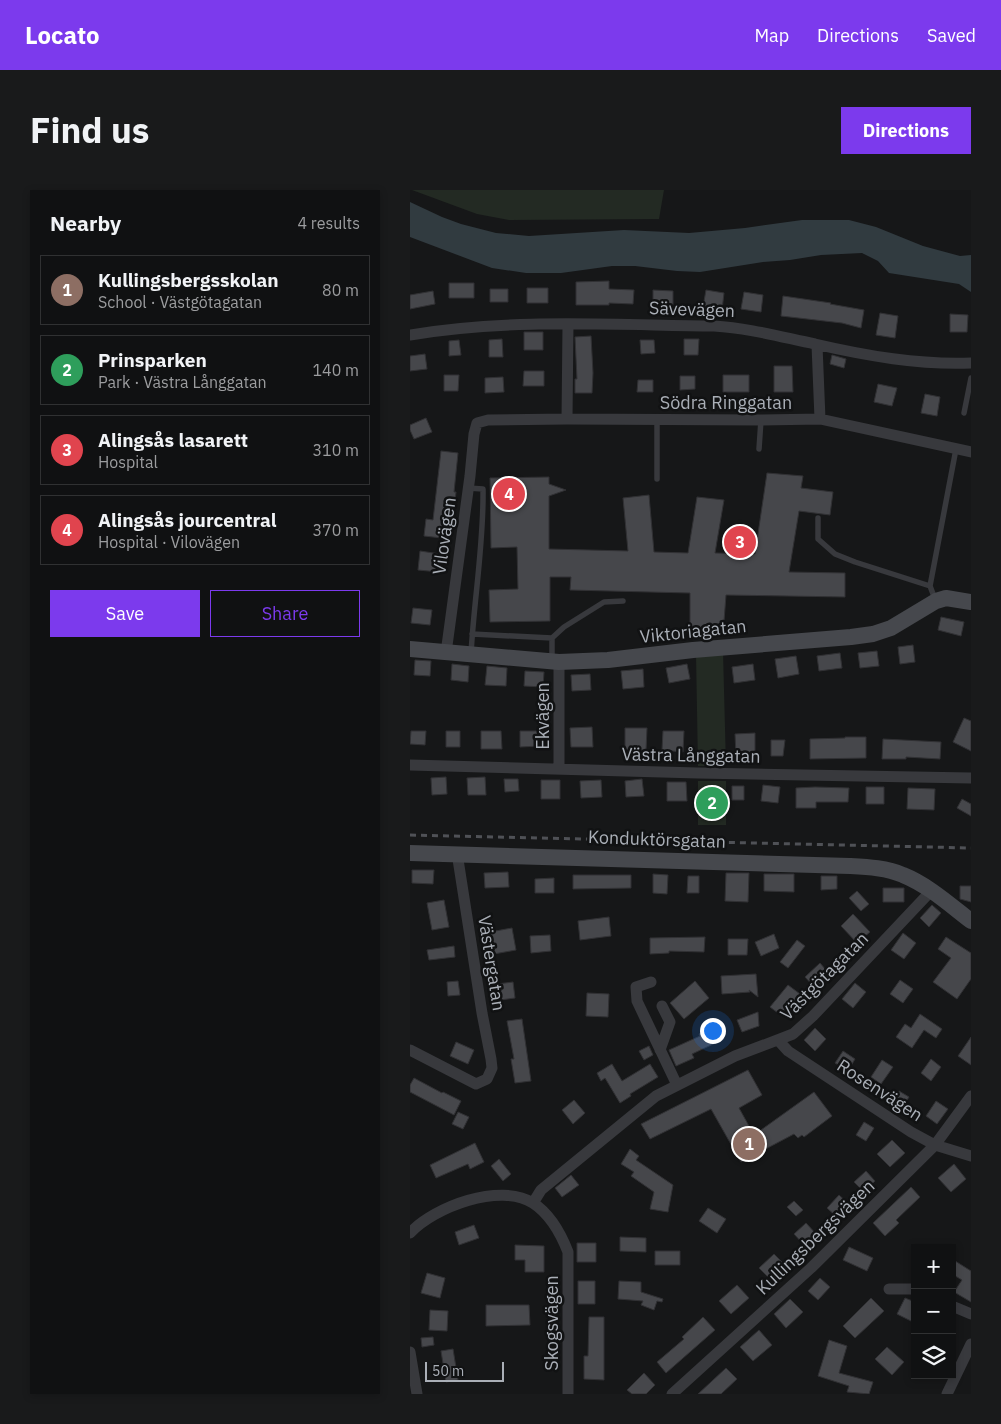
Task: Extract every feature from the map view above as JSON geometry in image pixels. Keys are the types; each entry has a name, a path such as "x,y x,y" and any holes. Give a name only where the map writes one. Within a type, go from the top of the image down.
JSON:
{"street":[{"name":"Sävevägen","path":"410,335 464,328 568,324 740,327 817,345 900,360 951,364 971,363"},
{"path":"567,419 568,324"},
{"path":"817,345 820,419"},
{"name":"Södra Ringgatan","path":"477,423 488,420 567,419 820,419 971,452"},
{"name":"Vilovägen","path":"446,653 474,434 477,423"},
{"name":"Viktoriagatan","path":"410,650 556,662 608,660 693,650 873,634 891,628 933,593 946,598 971,602"},
{"name":"Ekvägen","path":"556,662 559,769"},
{"name":"Västra Långgatan","path":"410,765 971,778"},
{"name":"Konduktörsgatan","path":"410,853 850,866 881,869 902,874 920,883 971,921"},
{"name":"Västergatan","path":"410,1050 476,1084 487,1079 492,1068 457,853"},
{"name":"Västgötagatan","path":"533,1203 541,1190 656,1096 736,1056 793,1034 813,1016 931,891"},
{"path":"650,982 636,987 637,1001 677,1085"},
{"path":"660,1050 670,1022 662,1006"},
{"name":"Rosenvägen","path":"778,1040 788,1051 911,1132 935,1145 971,1156"},
{"name":"Kullingsbergsvägen","path":"672,1394 811,1268 935,1145 971,1096"},
{"path":"410,1233 420,1223 450,1207 478,1197 507,1196 523,1198 533,1203"},
{"name":"Skogsvägen","path":"533,1203 545,1213 562,1236 568,1252 568,1394"},
{"path":"889,1289 911,1289"},
{"path":"956,1308 971,1314"},
{"path":"947,1394 971,1344"},
{"path":"410,1352 417,1394"}],"lane":[{"path":"964,413 971,378"},
{"path":"657,419 657,478"},
{"path":"759,449 761,420"},
{"path":"818,518 818,539 835,554 933,593 934,568 956,449"},
{"path":"468,488 483,489 483,510 471,656"},
{"path":"472,634 552,638 564,627 604,602 623,601"},
{"path":"552,638 556,662"}],"shaded area":[{"path":"412,190 664,190 659,219 509,220 477,214"},
{"path":"410,202 461,224 496,233 529,236 624,230 689,233 802,220 849,220 876,227 923,246 960,256 971,255 971,292 959,284 889,273 878,261 862,253 821,255 700,272 635,266 612,266 561,273 526,273 492,268 410,237"},
{"path":"723,651 726,766 698,766 696,654"},
{"path":"698,781 726,781 726,825 698,825"}],"building":[{"path":"609,281 609,289 634,290 633,304 576,305 576,282"},
{"path":"449,283 474,283 474,298 449,298"},
{"path":"527,288 548,288 548,303 527,303"},
{"path":"490,289 508,289 508,302 490,302"},
{"path":"653,290 673,291 673,307 653,307"},
{"path":"706,290 724,293 722,310 703,307"},
{"path":"433,291 435,304 410,309 410,295"},
{"path":"744,292 763,295 761,312 741,309"},
{"path":"783,296 864,310 861,328 842,323 781,316"},
{"path":"880,313 898,316 895,338 876,335"},
{"path":"950,314 968,315 967,332 950,332"},
{"path":"524,332 543,332 543,350 524,350"},
{"path":"591,336 592,393 575,393 575,379 577,379 575,337"},
{"path":"502,339 503,357 489,357 489,340"},
{"path":"684,339 699,339 698,355 684,355"},
{"path":"459,340 461,355 449,356 449,341"},
{"path":"640,340 654,340 655,353 641,354"},
{"path":"425,354 427,369 410,371 410,356"},
{"path":"832,355 846,359 844,368 830,364"},
{"path":"774,366 792,366 793,392 774,392"},
{"path":"524,371 544,371 544,386 523,386"},
{"path":"444,375 459,375 458,391 444,391"},
{"path":"723,375 749,375 749,392 723,392"},
{"path":"680,376 695,376 695,389 680,390"},
{"path":"503,377 504,392 485,393 485,378"},
{"path":"638,380 653,380 653,392 637,392"},
{"path":"878,384 897,388 892,406 874,402"},
{"path":"925,394 940,397 937,416 921,413"},
{"path":"426,418 432,432 414,439 410,425"},
{"path":"441,451 458,453 454,511 447,510 442,538 424,536 426,519 433,520"},
{"path":"767,473 803,476 801,488 833,492 830,515 799,511 789,572 845,573 845,597 726,595 723,634 690,635 690,593 570,590 571,577 550,577 550,621 490,622 489,590 518,589 517,547 491,548 490,478 549,477 549,484 566,490 549,496 549,549 628,551 623,498 649,495 654,552 688,553 697,497 724,500 715,553 755,554"},
{"path":"420,551 440,554 439,572 418,570"},
{"path":"413,608 432,610 430,625 411,623"},
{"path":"941,617 964,622 961,636 938,630"},
{"path":"913,645 915,662 900,664 898,647"},
{"path":"877,651 879,666 860,668 858,653"},
{"path":"840,653 842,668 819,671 817,656"},
{"path":"796,656 799,674 778,678 775,659"},
{"path":"415,660 431,661 430,676 414,675"},
{"path":"452,664 469,666 468,682 451,680"},
{"path":"687,664 690,679 669,683 666,668"},
{"path":"753,664 755,680 734,683 732,667"},
{"path":"487,666 507,668 506,686 485,685"},
{"path":"643,669 644,687 623,689 621,671"},
{"path":"525,671 544,672 543,687 524,686"},
{"path":"590,674 591,690 572,691 571,675"},
{"path":"964,718 971,721 971,751 953,742"},
{"path":"592,727 593,747 571,747 570,728"},
{"path":"625,728 647,728 646,750 625,750"},
{"path":"411,731 426,731 425,745 410,744"},
{"path":"446,731 460,731 460,747 446,747"},
{"path":"481,731 501,731 502,749 481,749"},
{"path":"520,731 539,731 540,746 520,747"},
{"path":"663,731 684,731 683,752 662,750"},
{"path":"755,733 755,756 736,756 735,734"},
{"path":"866,737 866,758 810,759 810,739"},
{"path":"883,739 941,742 940,759 906,757 906,759 882,759"},
{"path":"771,740 785,740 783,756 771,756"},
{"path":"446,777 447,794 432,795 431,778"},
{"path":"485,777 486,795 468,795 467,778"},
{"path":"504,779 518,779 519,791 505,792"},
{"path":"642,779 644,796 626,797 625,781"},
{"path":"541,780 560,780 560,799 541,799"},
{"path":"601,780 602,797 581,798 580,781"},
{"path":"667,782 686,782 687,801 667,801"},
{"path":"763,785 780,787 778,803 761,801"},
{"path":"732,786 744,786 744,800 732,800"},
{"path":"866,787 884,787 884,804 866,804"},
{"path":"796,788 849,788 848,802 816,802 816,808 796,808"},
{"path":"908,788 935,789 934,810 907,809"},
{"path":"962,799 971,804 971,816 957,808"},
{"path":"412,870 434,870 433,884 412,883"},
{"path":"508,872 509,887 485,888 484,873"},
{"path":"726,873 749,873 748,902 725,901"},
{"path":"653,874 668,875 667,894 653,893"},
{"path":"764,874 794,874 794,892 764,891"},
{"path":"573,875 631,875 631,888 573,889"},
{"path":"688,876 699,876 699,893 687,893"},
{"path":"821,876 837,876 837,889 821,890"},
{"path":"554,878 554,893 535,893 535,879"},
{"path":"960,886 971,886 971,902 960,899"},
{"path":"883,888 904,888 904,902 883,902"},
{"path":"857,891 869,904 861,911 849,898"},
{"path":"444,900 449,927 432,930 427,903"},
{"path":"932,905 941,913 929,927 920,918"},
{"path":"853,914 870,932 857,943 841,926"},
{"path":"609,917 611,936 580,940 578,921"},
{"path":"512,928 516,950 494,954 490,932"},
{"path":"903,933 916,943 904,959 891,950"},
{"path":"774,934 779,948 761,956 755,942"},
{"path":"550,935 551,951 531,953 530,936"},
{"path":"705,937 704,952 669,951 669,953 650,954 650,938"},
{"path":"946,937 971,953 971,979 957,999 933,982 951,958 938,949"},
{"path":"728,939 748,939 747,955 728,955"},
{"path":"797,940 805,946 788,968 780,962"},
{"path":"454,946 455,957 429,960 427,950"},
{"path":"820,963 831,976 816,989 805,977"},
{"path":"756,974 758,997 749,990 750,992 722,994 721,976"},
{"path":"900,980 913,989 903,1003 890,994"},
{"path":"458,981 460,995 448,996 447,982"},
{"path":"695,981 709,998 684,1019 670,1003"},
{"path":"513,982 515,998 500,1000 497,984"},
{"path":"855,983 866,992 853,1008 842,999"},
{"path":"788,985 800,994 782,1016 770,1007"},
{"path":"587,993 609,994 608,1017 586,1016"},
{"path":"758,1012 759,1026 742,1032 737,1020"},
{"path":"920,1014 942,1029 936,1038 924,1030 912,1048 896,1037 905,1024 911,1028"},
{"path":"522,1019 531,1081 515,1083 511,1059 514,1059 507,1021"},
{"path":"717,1026 724,1039 692,1054 694,1058 676,1066 669,1050"},
{"path":"815,1028 826,1039 815,1051 804,1040"},
{"path":"971,1037 971,1065 958,1056"},
{"path":"456,1042 474,1050 468,1064 450,1056"},
{"path":"649,1046 653,1055 644,1060 639,1051"},
{"path":"843,1051 855,1059 848,1071 835,1063"},
{"path":"931,1059 941,1067 931,1081 921,1073"},
{"path":"882,1060 893,1067 881,1084 871,1077"},
{"path":"612,1064 622,1081 650,1064 658,1077 630,1094 631,1096 620,1103 605,1078 601,1081 597,1073"},
{"path":"748,1070 762,1095 739,1108 754,1135 814,1092 832,1116 804,1137 802,1135 798,1138 794,1134 741,1162 711,1109 650,1139 641,1124"},
{"path":"414,1078 461,1101 454,1115 410,1092 410,1085"},
{"path":"899,1091 909,1097 902,1108 892,1102"},
{"path":"574,1100 585,1113 573,1124 562,1110"},
{"path":"936,1101 948,1109 937,1124 926,1116"},
{"path":"458,1112 469,1117 463,1129 452,1124"},
{"path":"864,1122 874,1128 866,1141 856,1135"},
{"path":"892,1140 905,1153 890,1167 877,1154"},
{"path":"475,1143 484,1162 470,1169 468,1164 436,1178 430,1165"},
{"path":"630,1149 639,1156 636,1160 673,1185 668,1212 650,1209 654,1192 631,1176 634,1172 621,1164"},
{"path":"499,1159 511,1174 503,1181 491,1166"},
{"path":"954,1164 966,1179 951,1192 938,1178"},
{"path":"866,1171 875,1181 864,1192 854,1182"},
{"path":"571,1175 579,1185 562,1197 555,1188"},
{"path":"911,1187 920,1197 896,1220 899,1223 885,1236 873,1223"},
{"path":"839,1195 850,1205 837,1217 827,1208"},
{"path":"794,1201 803,1210 796,1216 787,1207"},
{"path":"708,1208 726,1219 717,1233 699,1221"},
{"path":"806,1223 817,1235 805,1246 794,1234"},
{"path":"474,1225 479,1238 459,1245 455,1232"},
{"path":"620,1237 646,1238 646,1252 620,1251"},
{"path":"577,1243 596,1243 596,1262 577,1262"},
{"path":"515,1245 544,1246 544,1272 525,1272 525,1260 515,1260"},
{"path":"849,1247 873,1258 867,1271 843,1260"},
{"path":"655,1251 680,1251 680,1265 655,1265"},
{"path":"774,1254 785,1265 770,1279 759,1268"},
{"path":"956,1262 971,1271 971,1302 956,1293 956,1289 962,1280 956,1276"},
{"path":"427,1273 445,1278 440,1298 421,1293"},
{"path":"820,1278 830,1287 818,1300 808,1291"},
{"path":"578,1281 595,1281 595,1304 578,1304"},
{"path":"619,1281 641,1282 641,1292 663,1299 662,1302 657,1301 654,1310 641,1305 643,1301 618,1299"},
{"path":"737,1285 749,1298 731,1314 719,1301"},
{"path":"871,1298 884,1311 855,1338 843,1326"},
{"path":"905,1298 911,1300 911,1321 897,1314"},
{"path":"790,1299 803,1312 786,1328 774,1314"},
{"path":"486,1305 529,1305 530,1325 486,1326"},
{"path":"430,1310 448,1311 447,1331 429,1330"},
{"path":"589,1317 604,1317 604,1380 584,1379 584,1356 588,1356"},
{"path":"703,1317 715,1330 666,1373 657,1362 684,1339 682,1337"},
{"path":"759,1330 772,1345 753,1361 740,1347"},
{"path":"433,1337 434,1345 422,1347 421,1338"},
{"path":"829,1340 847,1346 839,1373 873,1382 869,1394 847,1392 849,1386 818,1376"},
{"path":"887,1347 904,1362 892,1375 875,1359"},
{"path":"453,1349 458,1380 446,1382 441,1351"},
{"path":"726,1368 737,1379 721,1394 698,1394"},
{"path":"644,1373 655,1385 646,1394 632,1394 627,1390"}],"railway":[{"path":"410,835 971,848"}],"place":[{"name":"Alingsås jourcentral","path":"509,494"},
{"name":"Alingsås lasarett","path":"740,542"},
{"name":"Prinsparken","path":"712,803"},
{"name":"Kullingsbergsskolan","path":"749,1144"}]}
